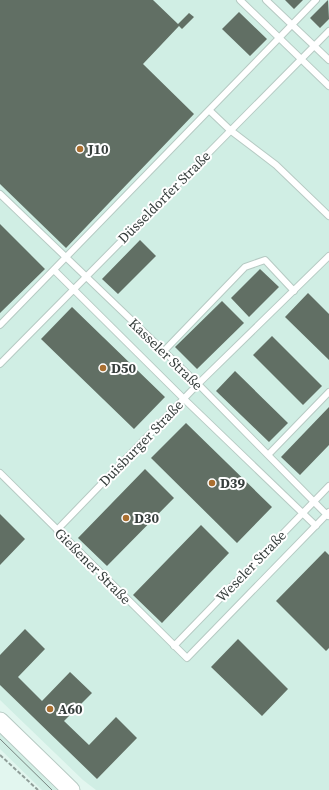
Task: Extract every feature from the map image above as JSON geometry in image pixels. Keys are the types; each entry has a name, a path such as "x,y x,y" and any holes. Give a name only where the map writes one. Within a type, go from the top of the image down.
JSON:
{"main road":[{"path":"0,721 71,790"}],"lane":[{"path":"240,0 329,86"},
{"path":"266,0 329,60"},
{"name":"Düsseldorfer Straße","path":"0,325 316,0"},
{"name":"Düsseldorfer Straße","path":"0,364 329,31"},
{"path":"209,110 230,130 276,166 329,216"},
{"name":"Kasseler Straße","path":"0,194 198,384 328,515"},
{"name":"Duisburger Straße","path":"57,530 198,384 329,256"},
{"path":"164,351 244,266 265,260 294,291"},
{"path":"54,270 184,399 316,526"},
{"path":"268,455 329,392"},
{"name":"Gießener Straße","path":"0,473 187,658"},
{"name":"Weseler Straße","path":"174,646 329,486"},
{"name":"Weseler Straße","path":"187,658 328,515"}],"path":[{"path":"0,755 38,790"}],"shaded area":[{"path":"0,0 329,0 329,790 96,790 83,780 0,700"},
{"path":"0,734 57,790 42,790 0,749"}],"building":[{"name":"J10","path":"0,0 153,0 178,24 189,13 194,17 182,29 179,26 143,64 194,114 66,248 0,184"},
{"path":"285,0 303,0 294,9"},
{"path":"328,0 329,19 320,28 310,18"},
{"path":"239,12 267,39 250,56 222,29"},
{"path":"0,224 45,269 0,313"},
{"path":"140,240 156,256 118,294 102,279"},
{"path":"260,269 279,287 249,317 231,298"},
{"path":"308,293 329,314 329,360 285,317"},
{"path":"222,301 244,323 197,369 175,347"},
{"name":"D50","path":"72,307 165,397 134,429 41,339"},
{"path":"272,336 322,386 303,405 253,355"},
{"path":"235,371 288,423 269,442 216,391"},
{"path":"329,407 329,445 300,475 281,457"},
{"name":"D39","path":"186,423 272,507 237,543 151,458"},
{"name":"D30","path":"145,469 174,498 107,566 78,538"},
{"path":"0,514 25,539 0,565"},
{"path":"201,525 229,553 162,623 133,595"},
{"path":"325,551 329,555 329,648 326,651 276,601"},
{"name":"A60","path":"25,629 45,649 18,677 42,701 70,672 92,693 64,721 89,745 116,717 137,738 97,779 0,685 0,655"},
{"path":"238,639 288,689 262,716 211,667"}],"tram line":[{"path":"0,739 52,790"}],"place":[{"name":"J10","path":"80,149"},
{"name":"D50","path":"103,368"},
{"name":"D39","path":"212,483"},
{"name":"D30","path":"126,518"},
{"name":"A60","path":"50,709"}]}
